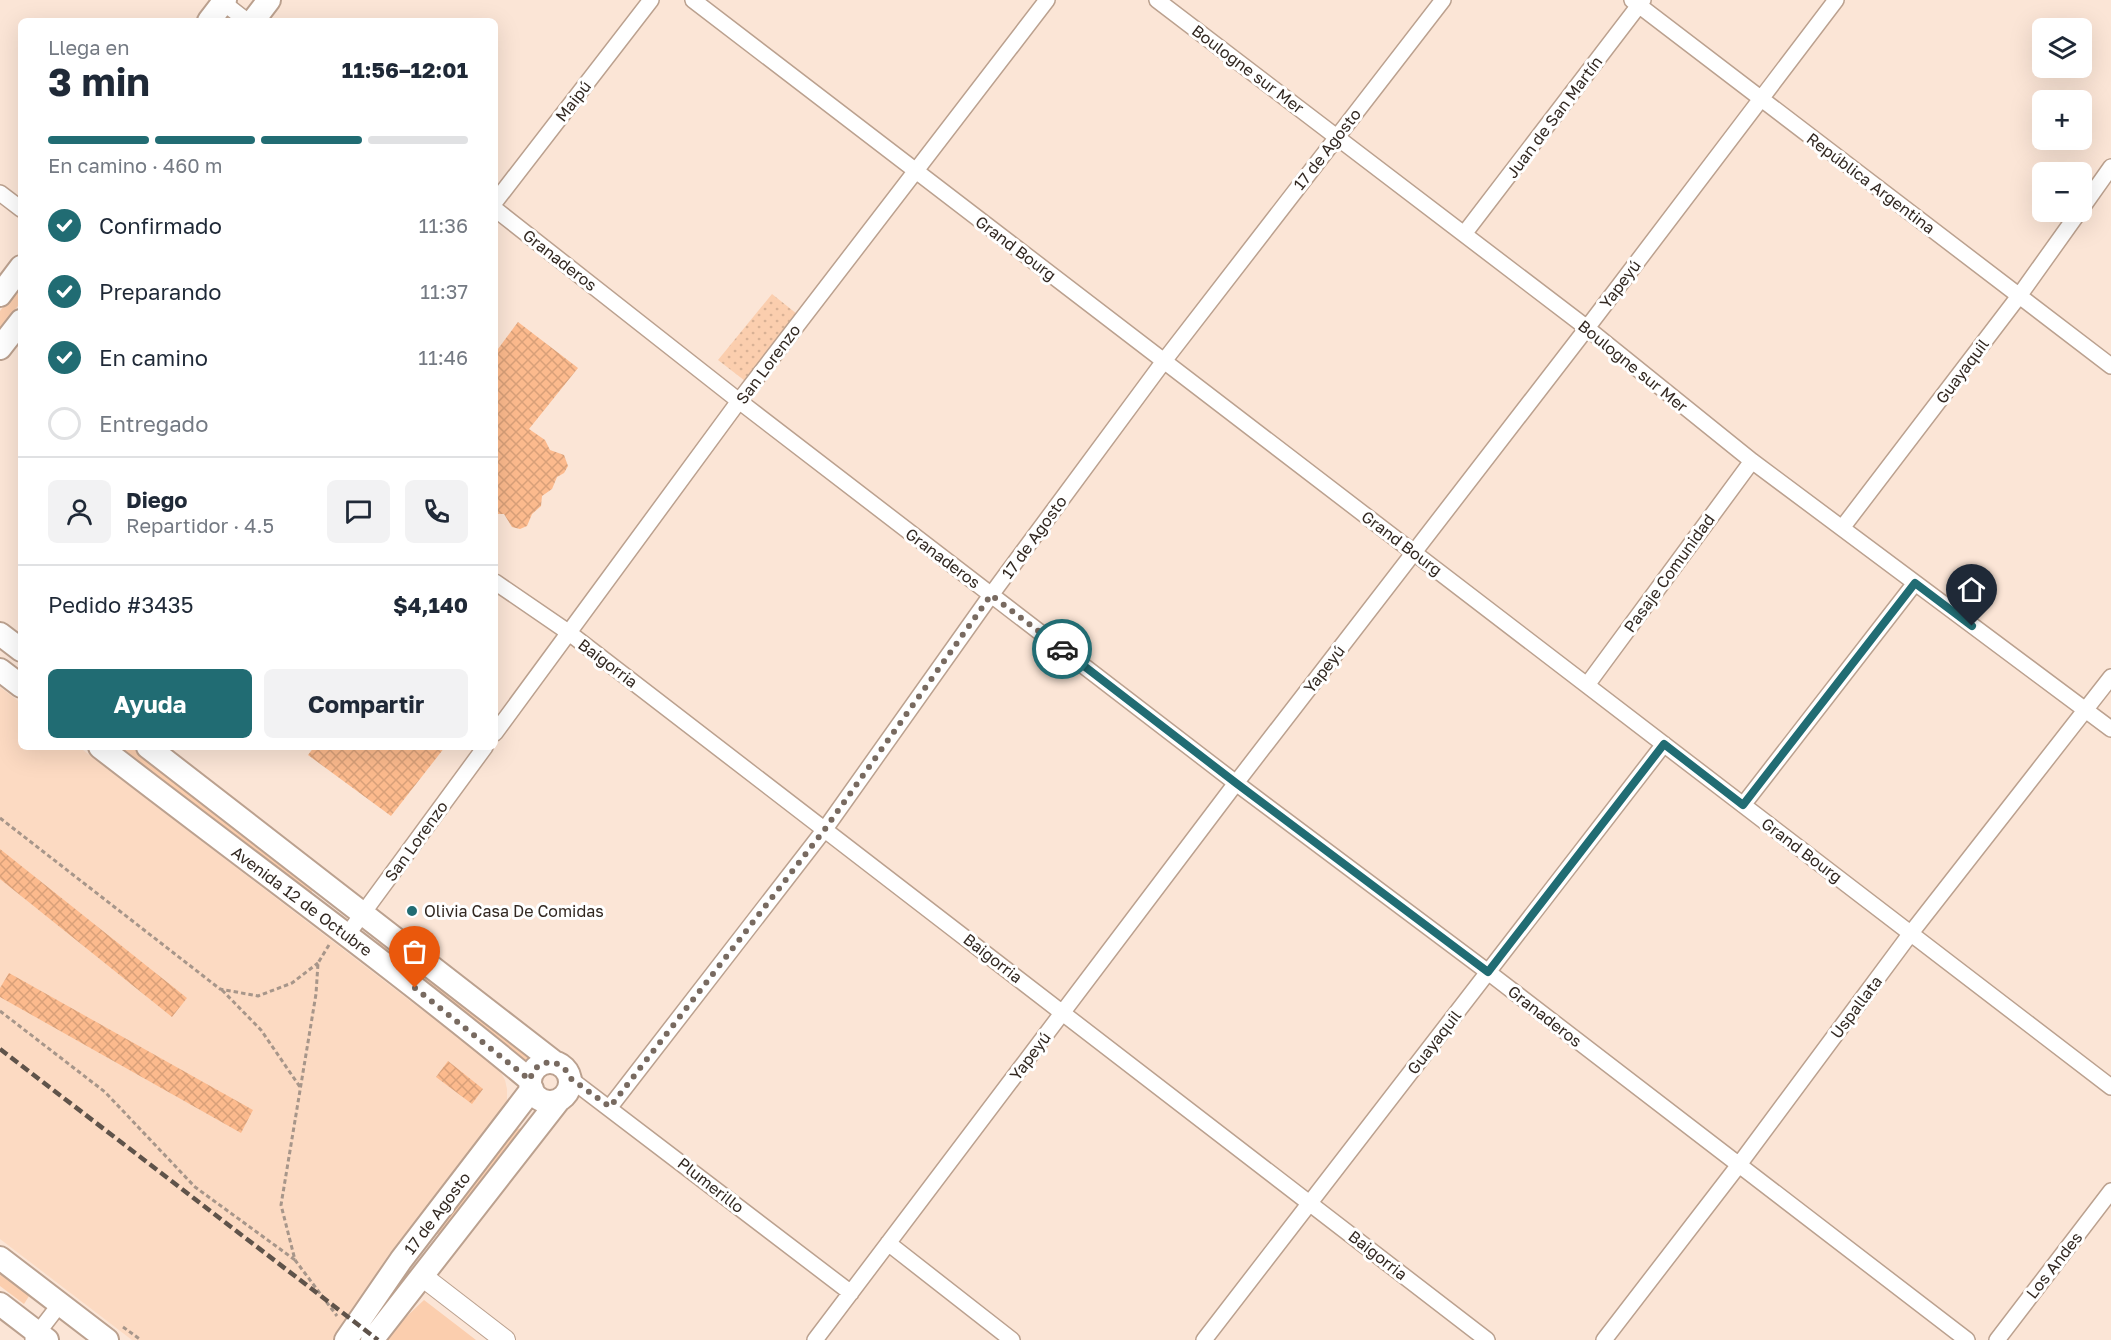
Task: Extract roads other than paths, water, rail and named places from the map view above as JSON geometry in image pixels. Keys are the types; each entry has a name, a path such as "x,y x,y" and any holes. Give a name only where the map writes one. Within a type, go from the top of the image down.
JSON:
{"main road":[{"path":"255,18 269,0"},
{"path":"211,18 223,1"},
{"path":"0,295 18,271"},
{"path":"0,348 18,325"},
{"path":"0,634 18,648"},
{"path":"0,670 18,684"},
{"name":"Avenida 12 de Octubre","path":"104,750 343,932 531,1085"},
{"name":"Avenida 12 de Octubre","path":"152,750 554,1062"},
{"path":"554,1062 565,1069 570,1078 566,1095 550,1102 538,1098 531,1085 535,1068 540,1064 554,1062"},
{"name":"17 de Agosto","path":"356,1338 401,1260 531,1085"},
{"name":"17 de Agosto","path":"356,1338 422,1276 559,1100"},
{"path":"0,1258 107,1340"},
{"path":"401,1260 422,1276"},
{"path":"0,1304 39,1338"}],"street":[{"name":"Maipú","path":"498,198 651,0"},
{"name":"Grand Bourg","path":"693,0 2111,1087"},
{"name":"San Lorenzo","path":"498,729 739,401 1047,0"},
{"name":"Boulogne sur Mer","path":"1157,0 1587,328 1752,461 2111,729"},
{"name":"17 de Agosto","path":"610,1107 825,829 991,595 1164,361 1443,0"},
{"name":"Yapeyú","path":"815,1340 1236,783 1587,328 1836,0"},
{"path":"223,1 243,18"},
{"name":"República Argentina","path":"1638,2 2111,366"},
{"name":"Juan de San Martín","path":"1464,234 1638,2"},
{"path":"2092,194 2111,167"},
{"path":"0,193 18,207"},
{"name":"Granaderos","path":"498,211 991,595 1488,972 1967,1340"},
{"name":"Guayaquil","path":"1842,528 2019,296 2072,222"},
{"name":"Pasaje Comunidad","path":"1587,685 1752,461"},
{"path":"1743,805 1915,583"},
{"name":"Baigorria","path":"498,584 568,632 1487,1340"},
{"name":"Uspallata","path":"1604,1340 1738,1166 1911,933 2111,677"},
{"name":"Guayaquil","path":"1204,1340 1664,744"},
{"name":"San Lorenzo","path":"343,932 364,914 483,750"},
{"name":"Plumerillo","path":"570,1078 851,1293"},
{"name":"Los Andes","path":"1996,1340 2111,1191"},
{"path":"888,1243 1012,1340"},
{"path":"422,1276 505,1340"},
{"path":"39,1338 60,1304"}],"railway":[{"path":"0,1049 378,1340"}],"place":[{"name":"Olivia Casa De Comidas","path":"412,911"}]}
